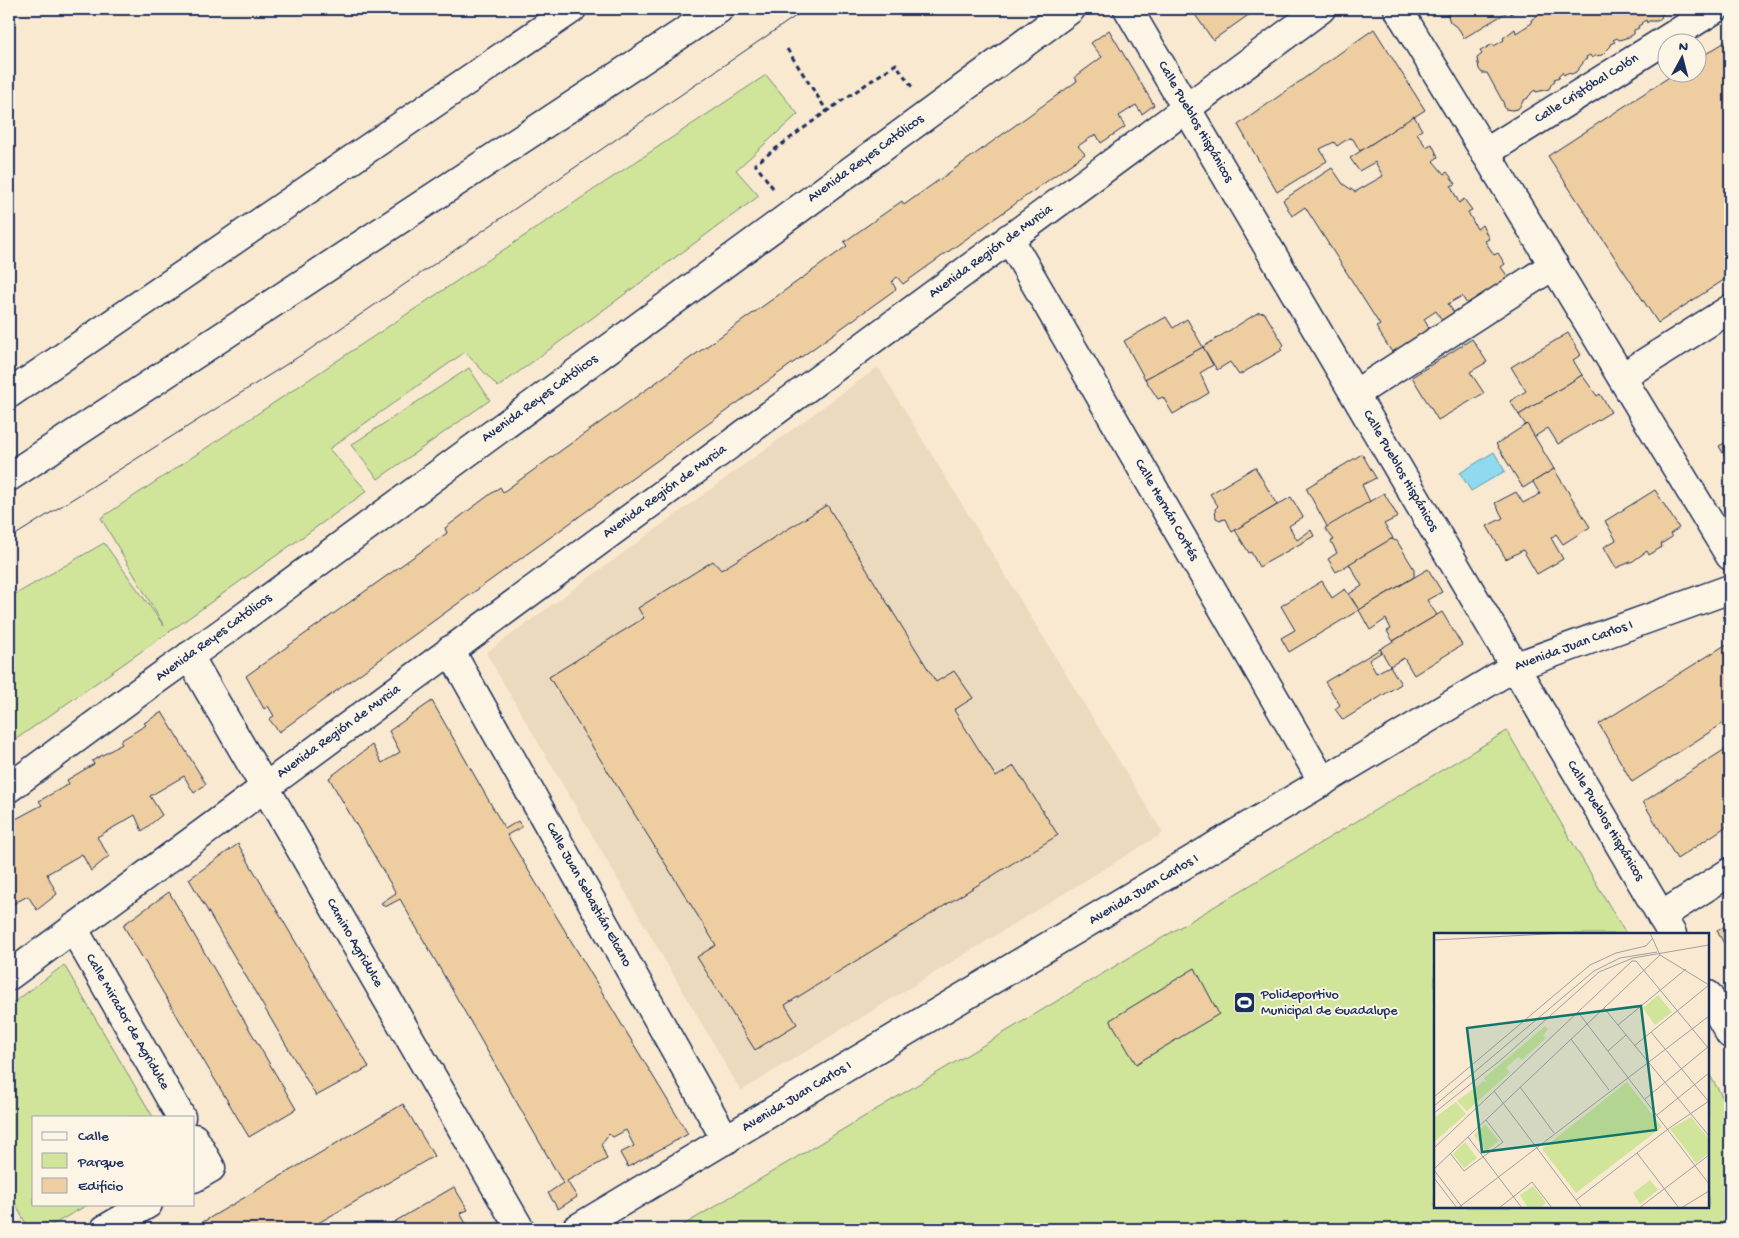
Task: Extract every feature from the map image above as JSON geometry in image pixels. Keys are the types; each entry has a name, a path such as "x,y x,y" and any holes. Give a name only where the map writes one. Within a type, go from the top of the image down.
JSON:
{"street":[{"path":"9,394 572,9"},
{"path":"9,477 720,9"},
{"name":"Avenida Reyes Católicos","path":"9,788 1071,9"},
{"name":"Calle Pueblos Hispánicos","path":"1128,9 1666,925"},
{"name":"Avenida Región de Murcia","path":"9,976 1321,9"},
{"path":"1398,9 1730,556"},
{"name":"Calle Cristóbal Colón","path":"1486,153 1715,9"},
{"name":"Calle Hernán Cortés","path":"1009,238 1323,782"},
{"path":"1354,394 1554,265"},
{"path":"1622,377 1730,309"},
{"name":"Avenida Juan Carlos I","path":"576,1229 1514,667 1730,589"},
{"name":"Calle Juan Sebastián Elcano","path":"450,650 726,1140"},
{"name":"Camino Agridulce","path":"189,656 520,1229"},
{"path":"1666,925 1730,872"},
{"name":"Calle Mirador de Agridulce","path":"74,928 180,1116"},
{"path":"1709,997 1730,1034"},
{"path":"195,1140 211,1168 195,1177"},
{"path":"105,1229 145,1206"}],"path":[{"path":"787,49 827,111"},
{"path":"791,214 755,164 827,111 896,64 931,112"}],"shaded area":[{"path":"878,367 1163,833 741,1091 486,653"}],"green space":[{"path":"766,75 798,114 736,170 759,196 498,387 465,352 329,449 367,491 9,744 9,598 104,543 164,626 101,518"},
{"path":"469,368 490,400 378,479 351,445"},
{"name":"Polideportivo Municipal de Guadalupe","path":"1507,731 1625,933 1434,933 1434,1208 1709,1208 1709,1074 1730,1110 1730,1229 677,1229"},
{"path":"64,965 152,1116 32,1116 32,1206 85,1206 45,1229 29,1229 9,1193 9,1006"}],"water":[{"path":"1494,452 1505,471 1471,491 1460,473"}],"building":[{"path":"1191,9 1257,9 1213,40"},
{"path":"1455,9 1518,9 1511,14 1509,11 1464,38 1459,29 1450,22 1448,16 1448,11 1450,12"},
{"path":"1554,9 1666,9 1667,11 1663,12 1661,18 1657,21 1649,21 1647,23 1646,20 1641,23 1638,26 1639,28 1634,30 1634,34 1629,37 1613,40 1615,42 1610,44 1611,46 1602,55 1592,58 1590,55 1586,57 1587,59 1583,61 1576,72 1564,75 1562,72 1558,76 1560,77 1554,79 1555,81 1549,89 1536,92 1535,90 1524,100 1518,109 1505,109 1487,73 1482,73 1479,69 1477,58 1482,54 1480,51 1504,40 1503,38 1515,29 1516,33 1532,23 1531,20 1542,12 1544,15"},
{"path":"1374,29 1425,110 1360,151 1353,139 1349,138 1337,146 1334,142 1320,149 1327,161 1277,192 1238,125"},
{"path":"1109,30 1154,105 1142,114 1136,105 1119,116 1125,127 1101,143 1096,134 1078,146 1085,154 903,284 897,277 892,282 896,289 279,732 269,719 274,716 268,706 264,709 246,676 447,533 445,528 500,487 503,492 847,246 844,242 902,201 904,205 1077,81 1075,77 1102,57 1091,43"},
{"path":"1730,39 1730,276 1658,323 1548,156 1662,82 1706,82 1706,54"},
{"path":"1414,116 1422,130 1417,133 1426,147 1432,144 1438,157 1433,161 1444,174 1447,172 1456,184 1451,186 1459,203 1464,199 1472,210 1468,212 1477,229 1482,225 1489,239 1485,241 1494,255 1498,253 1505,264 1501,267 1512,283 1470,309 1462,296 1448,304 1457,317 1445,325 1436,311 1424,319 1432,334 1395,357 1376,327 1380,325 1305,207 1292,216 1283,200 1332,168 1343,184 1355,192 1383,176 1375,162 1359,171 1350,158"},
{"path":"1259,312 1264,312 1284,345 1280,348 1282,350 1239,375 1230,362 1217,370 1203,347"},
{"path":"1166,317 1173,328 1187,319 1203,347 1145,379 1124,341"},
{"path":"1568,333 1581,355 1573,360 1582,375 1519,415 1510,401 1526,391 1511,367"},
{"path":"1472,339 1487,362 1470,372 1484,393 1438,420 1412,377"},
{"path":"1203,347 1213,365 1200,373 1209,393 1173,414 1163,397 1158,399 1145,379"},
{"path":"1582,375 1597,396 1600,394 1611,412 1558,444 1548,428 1534,437 1519,415"},
{"path":"1527,424 1554,469 1523,488 1496,444"},
{"path":"1730,440 1730,465 1719,446"},
{"path":"1362,454 1376,478 1362,485 1370,502 1328,528 1306,488"},
{"path":"1255,467 1277,505 1232,532 1226,519 1220,520 1216,518 1215,509 1218,506 1210,494"},
{"path":"1554,469 1590,527 1563,544 1556,534 1551,538 1563,559 1537,574 1523,550 1506,559 1487,526 1503,518 1495,503 1516,492 1523,503 1540,494 1533,482"},
{"path":"1655,490 1679,528 1670,534 1672,537 1661,544 1662,547 1649,555 1647,551 1633,561 1616,568 1604,547 1616,540 1605,521"},
{"path":"1384,493 1398,517 1384,524 1393,538 1336,572 1328,559 1337,553 1331,541 1334,540 1325,528"},
{"path":"1291,497 1303,517 1289,526 1297,540 1311,530 1314,536 1259,567 1235,530"},
{"path":"827,505 936,682 954,671 973,698 954,710 996,777 1014,766 1058,835 785,1005 797,1024 755,1050 697,957 716,945 549,677 644,618 638,608 713,561 721,570"},
{"path":"1391,539 1397,541 1414,569 1414,577 1359,610 1349,594 1362,586 1349,564"},
{"path":"1428,569 1442,592 1427,600 1437,615 1393,641 1387,631 1391,629 1386,619 1370,630 1359,610"},
{"path":"1322,581 1332,598 1345,589 1359,610 1289,652 1281,638 1295,630 1281,606"},
{"path":"1442,612 1462,645 1414,675 1404,658 1390,666 1380,649"},
{"path":"1730,642 1730,719 1632,782 1599,724"},
{"path":"1380,649 1382,652 1369,660 1376,673 1390,666 1401,684 1343,720 1335,709 1340,705 1325,682"},
{"path":"432,701 505,829 518,821 522,827 507,835 688,1134 628,1167 620,1153 634,1146 626,1130 613,1137 609,1134 601,1144 607,1159 567,1181 577,1197 558,1209 548,1193 563,1183 400,899 385,907 381,903 396,893 329,778 372,745 382,763 400,752 389,731"},
{"path":"162,712 206,784 194,793 184,776 150,796 162,815 142,831 135,815 97,837 109,856 91,871 82,854 47,874 57,894 37,910 28,896 9,906 9,828 16,824 14,820 42,805 39,801 69,784 67,780 94,764 92,761 122,744 120,741 146,725 144,723"},
{"path":"1730,746 1730,824 1677,859 1643,802"},
{"path":"238,844 369,1067 316,1096 189,879"},
{"path":"169,892 296,1109 249,1137 123,925"},
{"path":"1730,923 1730,954 1717,931"},
{"path":"1195,968 1219,1014 1136,1064 1110,1020"},
{"path":"403,1104 434,1156 308,1229 191,1229"},
{"path":"454,1187 468,1210 460,1213 469,1229 382,1229"}],"tram line":[{"path":"9,539 306,352 806,9"}],"place":[{"name":"Polideportivo Municipal de Guadalupe","path":"1245,1003"}]}
